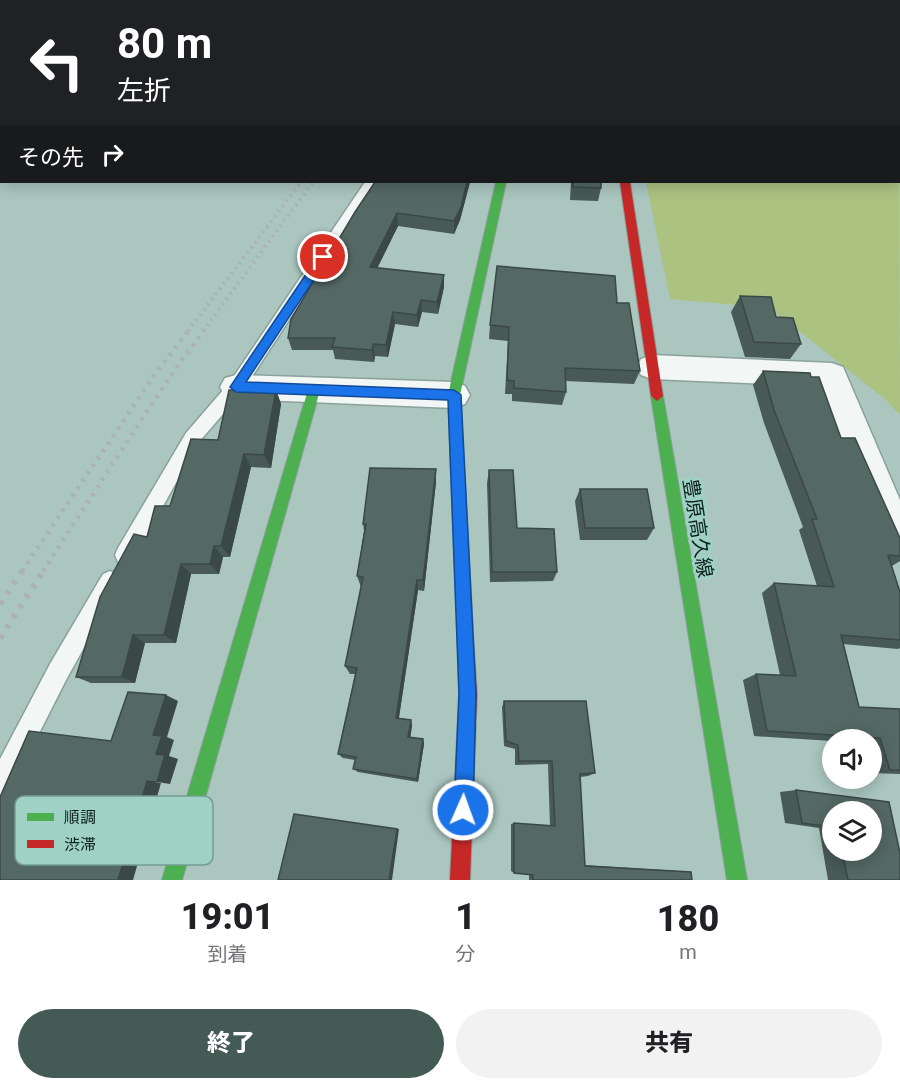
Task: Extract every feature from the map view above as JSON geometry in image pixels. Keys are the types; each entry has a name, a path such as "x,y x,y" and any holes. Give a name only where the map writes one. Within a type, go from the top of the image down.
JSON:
{"street":[{"path":"460,880 468,694 454,395 501,183"},
{"name":"豊原高久線","path":"625,183 652,367 737,880"},
{"path":"652,367 832,375 900,542"},
{"path":"236,387 454,395"},
{"path":"196,796 314,390"},
{"path":"172,880 176,865"}],"lane":[{"path":"0,784 58,672 192,438 236,387 371,183"}],"green space":[{"path":"646,183 899,183 900,415 886,400 770,308 670,299"}],"building":[{"path":"374,183 467,183 461,207 454,221 397,213 370,267 444,275 437,302 421,300 417,315 393,312 386,345 373,344 372,350 332,347 335,338 288,338 291,319"},
{"path":"573,183 601,183 601,188 573,187"},
{"path":"497,266 615,276 617,303 629,303 640,371 565,368 566,392 514,388 514,381 507,380 509,327 490,325"},
{"path":"740,296 771,297 776,317 793,318 801,344 754,342"},
{"path":"763,371 810,373 811,377 819,377 841,438 855,438 900,538 900,556 888,555 900,592 900,640 841,635 859,707 900,709 900,770 890,770 882,744 882,729 822,729 822,734 767,731 756,674 796,676 774,583 834,587 812,519 817,519 774,410"},
{"path":"229,390 276,390 264,455 244,454 221,546 214,546 210,564 181,564 164,635 133,635 122,677 76,677 100,597 134,534 147,537 155,506 170,506 191,439 218,440"},
{"path":"370,468 436,469 423,580 417,580 396,718 411,720 408,737 423,739 417,779 353,769 356,757 338,754 357,668 345,666 363,577 357,576 366,524 363,524"},
{"path":"489,470 513,470 517,528 554,529 557,572 492,572"},
{"path":"580,489 647,489 654,528 585,528"},
{"path":"128,692 166,695 153,735 162,736 156,754 165,755 157,782 147,781 143,796 15,796 15,865 122,865 118,880 0,880 0,797 29,731 111,741"},
{"path":"504,701 586,701 595,773 580,774 585,866 691,872 692,880 533,880 533,875 514,873 514,823 555,826 552,761 519,761 518,745 506,741"},
{"path":"796,790 881,801 822,801 822,826 802,823"},
{"path":"882,801 889,802 900,853 900,880 848,880 844,861 882,861"},
{"path":"294,814 397,829 389,880 278,880"}],"railway":[{"path":"188,331 300,183"},
{"path":"203,331 312,183"},
{"path":"22,571 153,377 189,330"},
{"path":"43,571 169,378 204,330"},
{"path":"0,604 23,570"},
{"path":"0,638 44,570"}],"traffic: fast":[{"path":"466,649 454,395 501,183"},
{"path":"196,796 314,390"},
{"path":"657,396 737,880"},
{"path":"172,880 176,865"}],"traffic: jam":[{"path":"625,183 657,396"},
{"path":"460,880 468,694 466,649"}],"route":[{"path":"323,257 236,387 454,395 468,694 463,810"}]}
